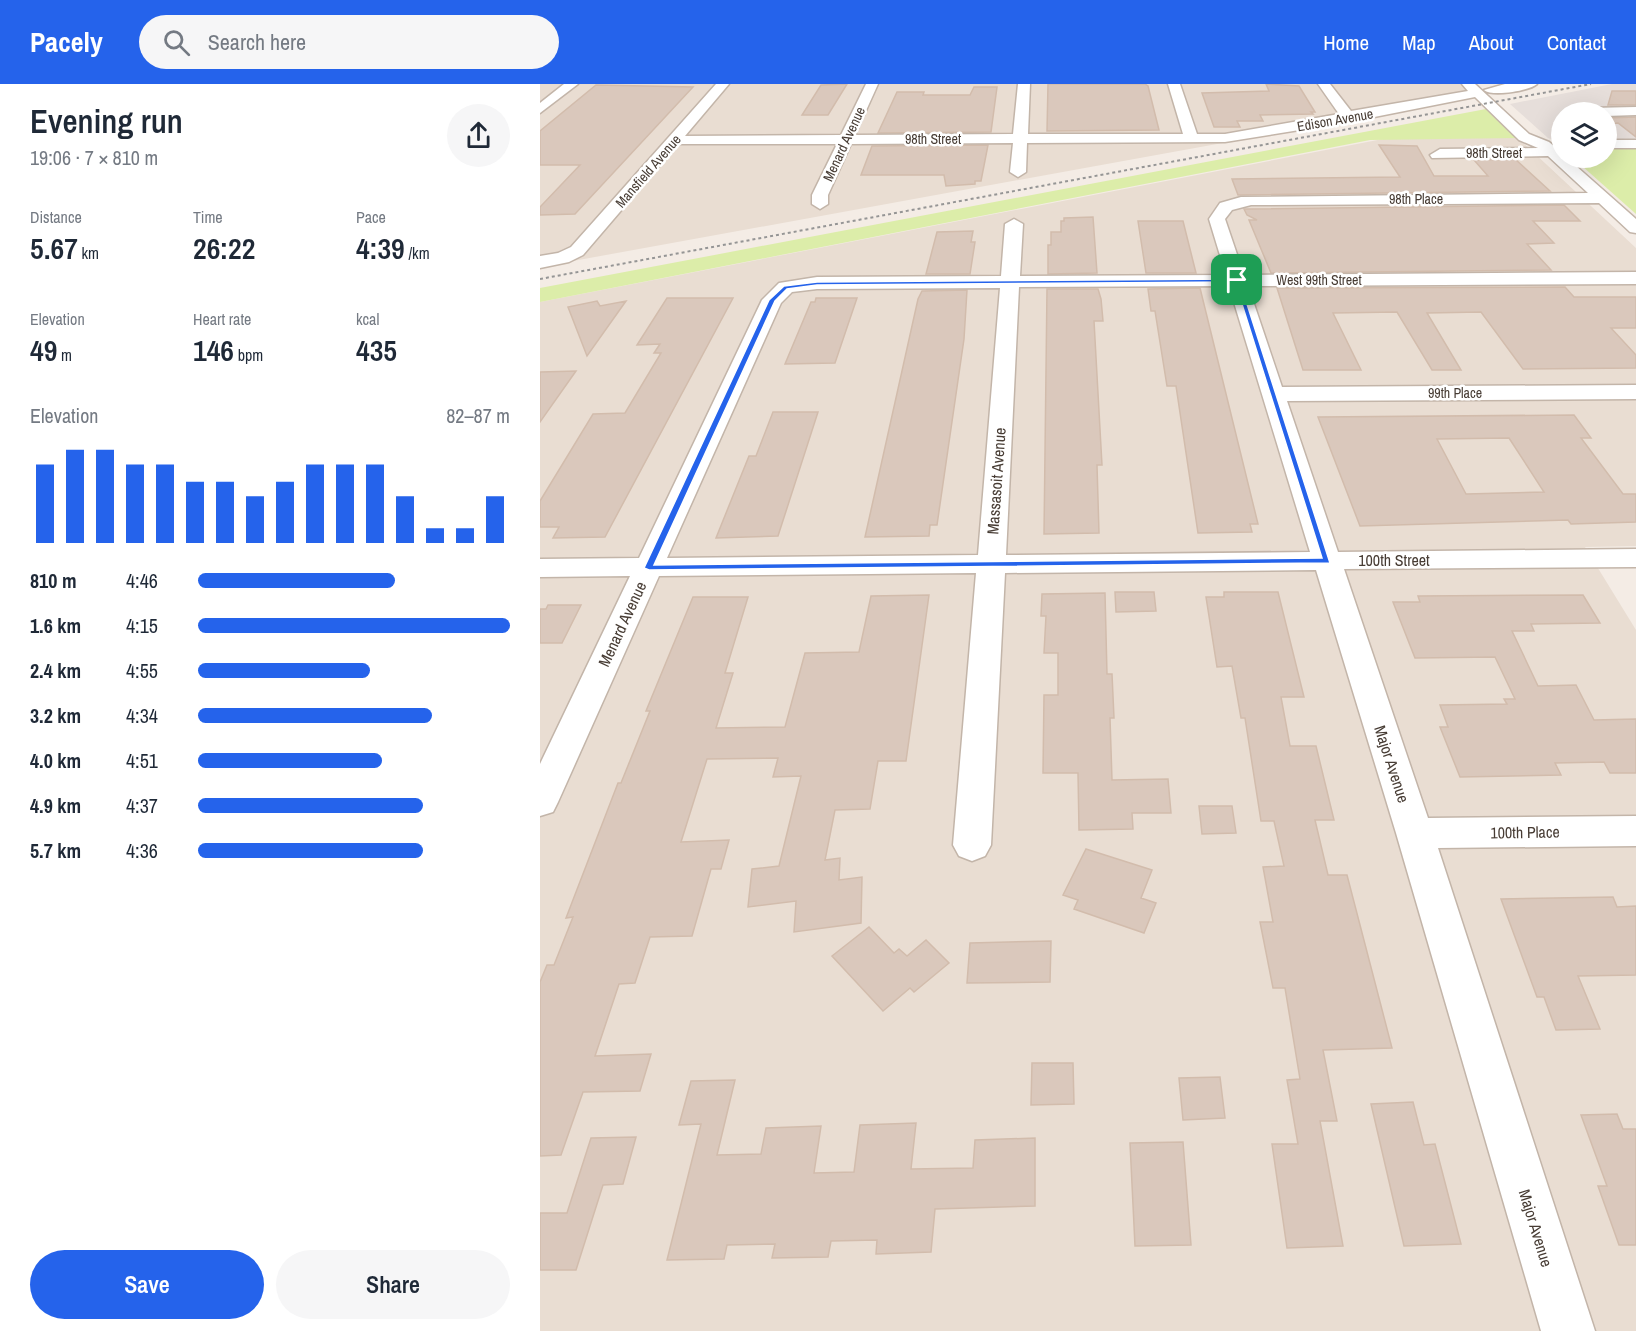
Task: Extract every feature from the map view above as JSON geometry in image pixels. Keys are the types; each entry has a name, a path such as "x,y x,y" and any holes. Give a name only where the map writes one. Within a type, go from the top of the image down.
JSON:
{"street":[{"name":"Mansfield Avenue","path":"540,262 570,256 578,251 723,84"},
{"name":"Menard Avenue","path":"820,204 820,195 872,84"},
{"path":"1018,172 1024,84"},
{"path":"1174,84 1191,138"},
{"path":"1324,84 1349,118"},
{"name":"Edison Avenue","path":"1191,138 1241,137 1349,118 1479,88 1530,84"},
{"path":"550,86 571,85"},
{"path":"540,110 571,85"},
{"path":"1479,88 1524,137 1551,147"},
{"path":"1617,111 1636,111"},
{"name":"98th Street","path":"676,140 1191,138"},
{"name":"98th Street","path":"1437,155 1551,147"},
{"path":"1617,149 1634,151"},
{"path":"1573,168 1636,228"},
{"name":"98th Place","path":"1230,204 1265,199 1603,198"},
{"name":"Major Avenue","path":"1230,204 1222,210 1217,219 1415,833 1568,1331"},
{"name":"Massasoit Avenue","path":"972,845 1014,224"},
{"name":"West 99th Street","path":"786,287 817,283 1636,278"},
{"name":"Menard Avenue","path":"540,802 772,300 786,287"},
{"name":"99th Place","path":"1273,394 1636,392"},
{"name":"100th Street","path":"540,568 1636,558"},
{"name":"100th Place","path":"1415,833 1636,831"}],"shaded area":[{"path":"540,84 1461,84 1475,97 540,267"},
{"path":"1612,84 1636,84 1636,140 1617,140 1617,102 1551,102 1551,139 1510,104"},
{"path":"1388,138 1518,138 1636,248 1636,546 1585,547 1636,630 1636,1331 540,1331 540,302"}],"green space":[{"path":"1486,109 1518,138 1370,140 540,302 540,288"},
{"path":"1617,147 1636,147 1636,214 1584,168 1617,168"}],"building":[{"path":"847,84 828,115 802,115 821,85"},
{"path":"1048,84 1145,84 1148,86 1159,130 1047,131"},
{"path":"1266,84 1299,86 1315,112 1311,112 1313,114 1260,115 1263,121 1237,121 1240,127 1214,127 1202,93 1269,91"},
{"path":"596,85 693,87 575,214 540,215 540,207 580,165 540,165 540,131"},
{"path":"974,87 997,87 991,132 878,133 897,92 924,92 923,95 970,95"},
{"path":"1612,91 1636,91 1636,105 1617,105 1617,102 1609,102"},
{"path":"1636,117 1636,137 1617,123 1617,118"},
{"path":"988,145 981,181 975,181 975,184 946,186 944,175 861,175 872,146"},
{"path":"1379,145 1417,146 1434,176 1488,176 1474,160 1515,159 1550,191 1238,195 1232,179 1400,177"},
{"path":"1564,205 1580,221 1533,221 1554,243 1527,244 1551,270 1271,273 1249,220 1257,220 1247,215 1244,209"},
{"path":"1093,217 1097,273 1048,274 1048,245 1051,245 1051,232 1061,232 1061,221 1064,221 1064,218"},
{"path":"1138,221 1183,221 1196,273 1146,273"},
{"path":"973,231 971,242 975,242 970,274 926,274 937,232"},
{"path":"1565,287 1574,297 1636,297 1636,328 1611,328 1636,355 1636,368 1523,369 1481,312 1427,313 1461,370 1432,370 1397,312 1333,313 1361,370 1303,370 1277,288"},
{"path":"1200,288 1258,524 1250,524 1252,532 1198,533 1176,386 1167,386 1155,311 1151,311 1148,289"},
{"path":"1047,289 1098,289 1101,299 1103,321 1094,321 1102,465 1097,465 1099,533 1044,534"},
{"path":"967,290 964,339 937,525 930,525 929,536 865,537 918,299 922,291"},
{"path":"667,298 733,298 605,537 553,538 559,527 540,527 540,501 593,414 625,413 661,353 654,353 660,344 637,345"},
{"path":"816,298 857,298 835,363 785,364 811,302 815,302"},
{"path":"597,301 600,306 626,301 587,356 568,307"},
{"path":"576,371 540,422 540,372"},
{"path":"773,412 818,412 778,536 716,538 749,456 756,456"},
{"path":"1574,415 1591,438 1581,438 1623,494 1636,494 1636,522 1571,524 1568,520 1360,526 1318,417","holes":["1509,438 1544,492 1466,494 1437,439"]},
{"path":"1115,592 1154,592 1156,611 1116,612"},
{"path":"1224,592 1278,592 1304,697 1281,697 1290,746 1316,746 1334,820 1315,820 1328,875 1347,875 1392,1048 1323,1050 1337,1121 1320,1121 1343,1246 1287,1248 1272,1144 1298,1144 1287,1080 1300,1079 1285,988 1273,988 1260,922 1273,922 1263,867 1284,866 1274,821 1261,821 1245,718 1241,718 1232,666 1217,667 1206,597 1224,597"},
{"path":"1105,593 1107,674 1112,674 1114,718 1110,718 1112,780 1168,779 1171,813 1132,813 1133,829 1079,830 1078,773 1043,773 1044,695 1058,695 1058,653 1044,653 1046,616 1041,616 1042,594"},
{"path":"929,595 906,761 878,761 870,809 835,810 825,860 840,858 839,880 862,877 861,923 794,932 796,901 748,907 752,869 779,866 801,776 773,777 778,758 707,759 681,842 729,840 721,869 711,869 692,936 650,937 635,983 619,984 595,1056 651,1054 640,1091 583,1092 561,1155 540,1156 540,982 547,965 554,965 573,917 566,918 618,783 621,783 650,711 646,711 693,597 748,597 725,673 733,673 716,728 785,727 805,653 859,652 871,596"},
{"path":"1583,595 1600,623 1531,624 1534,631 1512,631 1538,686 1576,685 1594,720 1636,719 1636,773 1610,773 1604,762 1555,763 1561,775 1460,777 1440,727 1448,727 1440,705 1507,704 1504,699 1515,699 1495,657 1415,658 1393,602 1420,602 1418,596"},
{"path":"548,605 581,605 562,643 540,643 540,609 546,609"},
{"path":"1199,806 1232,806 1236,833 1202,834"},
{"path":"1086,849 1152,870 1141,898 1156,903 1144,933 1074,909 1078,900 1063,895"},
{"path":"1613,897 1617,907 1636,906 1636,975 1578,976 1600,1029 1556,1030 1544,997 1537,997 1501,899"},
{"path":"869,927 894,953 899,949 907,956 926,940 949,963 914,992 910,988 883,1011 832,956"},
{"path":"1051,941 1050,982 967,983 970,943"},
{"path":"1032,1063 1073,1063 1074,1104 1031,1105"},
{"path":"1220,1077 1225,1118 1183,1120 1179,1078"},
{"path":"735,1080 717,1155 761,1154 766,1128 821,1126 814,1173 854,1172 860,1125 916,1123 911,1169 973,1168 975,1140 1035,1138 1035,1206 935,1209 931,1252 876,1254 877,1240 831,1241 828,1257 772,1258 775,1244 727,1245 724,1259 667,1260 701,1124 679,1125 691,1081"},
{"path":"1413,1102 1424,1145 1435,1144 1461,1244 1404,1246 1371,1104"},
{"path":"1617,1114 1623,1129 1636,1129 1636,1245 1619,1245 1598,1186 1607,1186 1581,1115"},
{"path":"636,1137 623,1184 603,1185 576,1270 540,1270 540,1213 567,1213 591,1138"},
{"path":"1183,1142 1191,1245 1135,1246 1130,1143"}],"railway":[{"path":"540,279 1591,84"}],"route":[{"path":"1237,280 1327,561 649,568 772,300 779,291 786,287 817,283 1237,280"}]}
